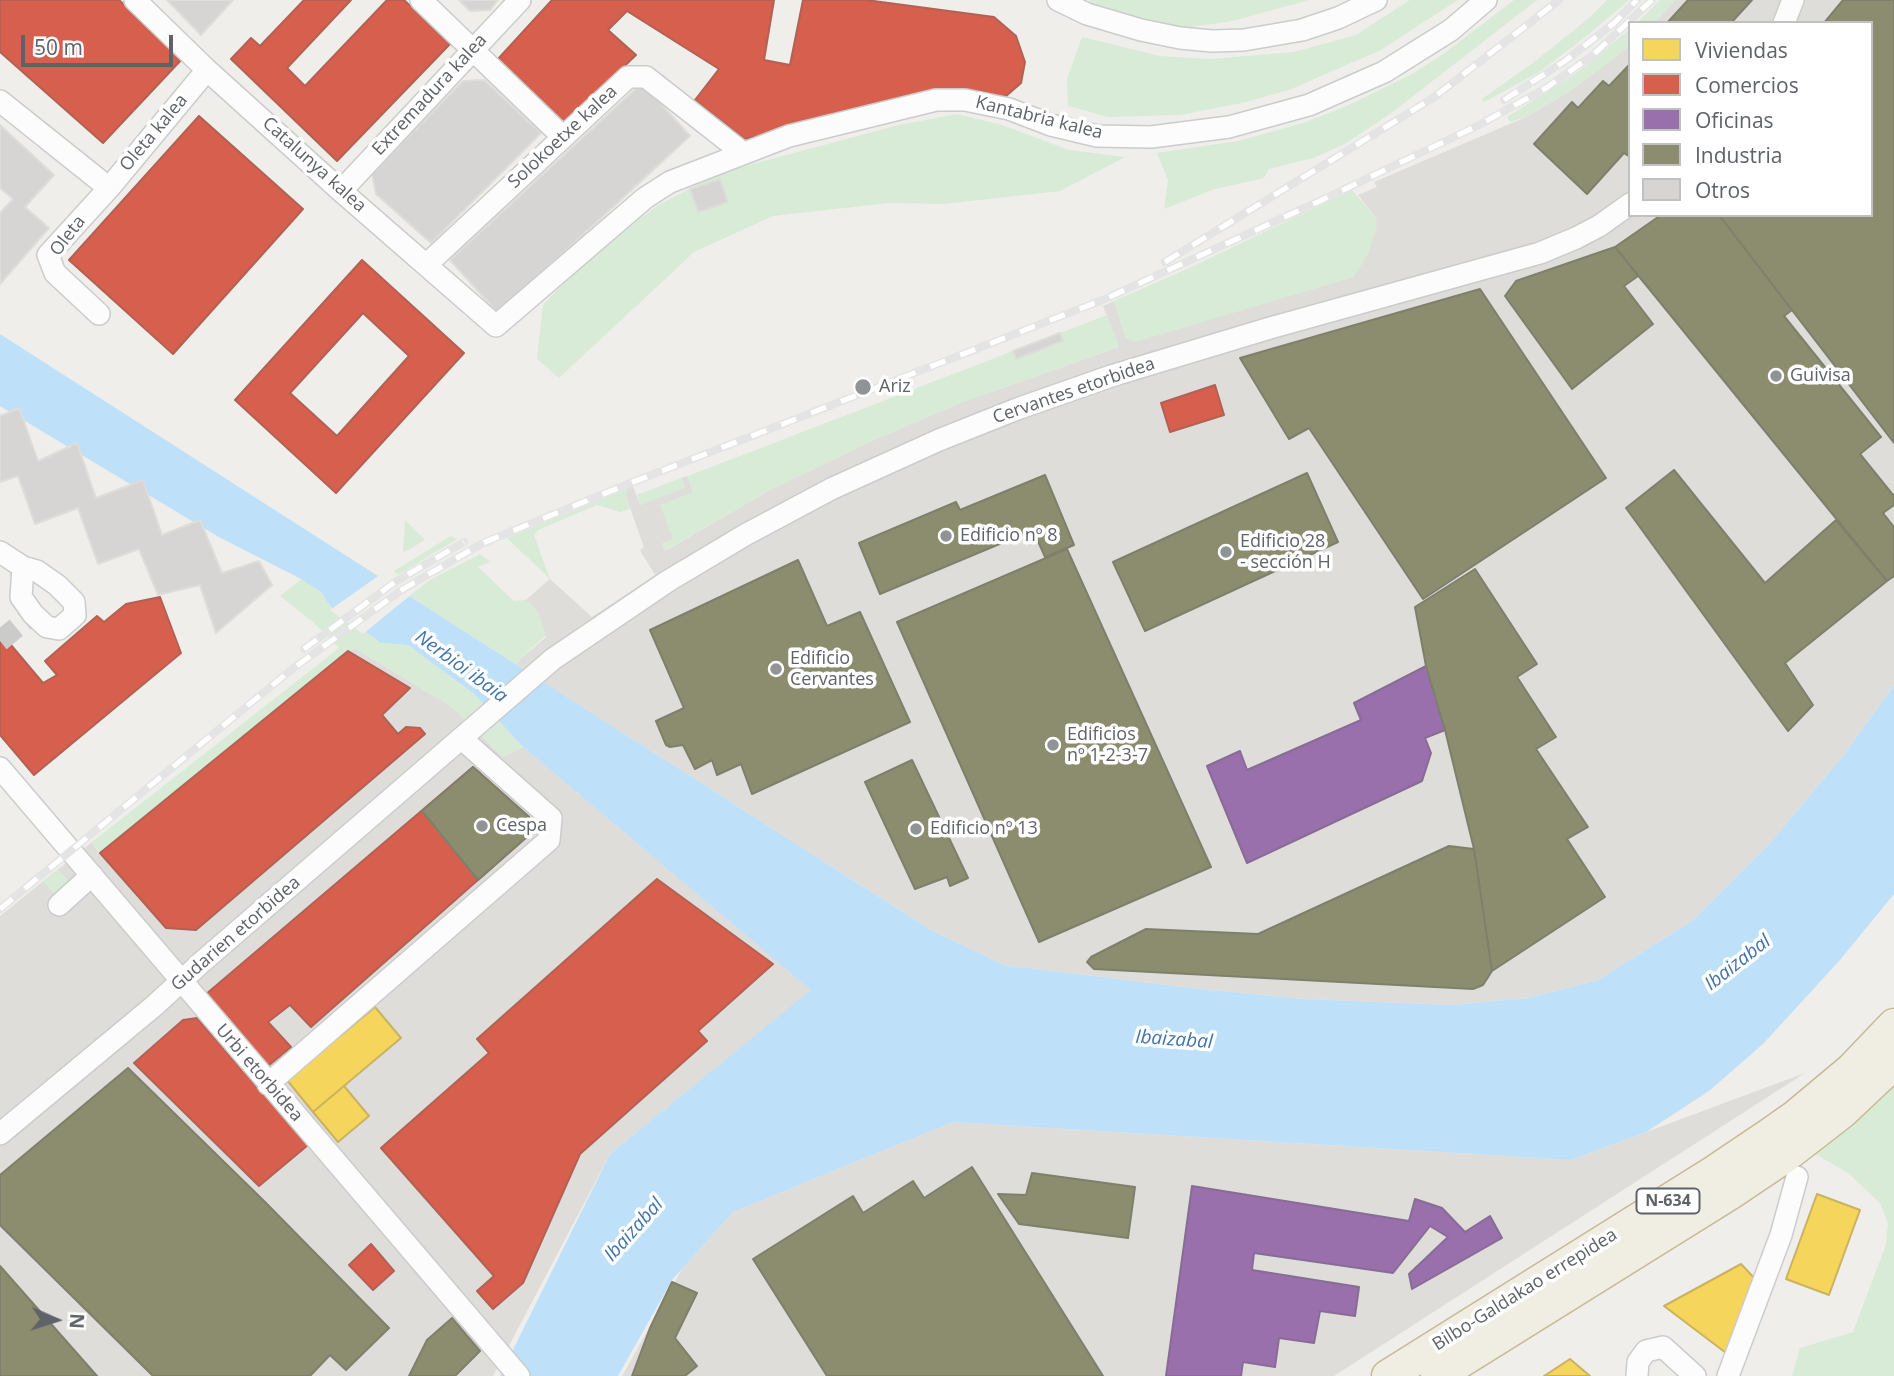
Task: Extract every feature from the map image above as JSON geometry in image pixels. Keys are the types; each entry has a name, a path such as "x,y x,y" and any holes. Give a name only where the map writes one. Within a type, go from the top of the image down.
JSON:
{"highway":[{"name":"Bilbo-Galdakao errepidea","path":"1388,1376 1769,1135 1834,1085 1894,1025"},
{"name":"Bilbo-Galdakao errepidea","path":"1437,1376 1784,1157 1842,1112 1894,1063"}],"street":[{"name":"Catalunya kalea","path":"135,0 341,191 496,326"},
{"path":"421,0 563,137"},
{"name":"Extremadura kalea","path":"341,191 520,0"},
{"path":"1058,0 1141,30 1181,38 1244,40 1301,30 1338,18 1376,0"},
{"name":"Kantabria kalea","path":"496,326 645,198 670,182 789,136 936,100 965,100 1009,108 1051,125 1097,136 1151,137 1229,127 1309,105 1384,72 1451,30 1486,0"},
{"path":"1785,21 1793,0"},
{"name":"Oleta kalea","path":"0,101 109,188 207,69"},
{"name":"Solokoetxe kalea","path":"426,265 628,77 646,77 743,153"},
{"name":"Oleta","path":"99,314 55,274 48,256 109,188"},
{"name":"Cervantes etorbidea","path":"466,735 553,659 668,581 745,535 831,489 939,440 1111,376 1270,328 1540,253 1599,226 1628,205"},
{"path":"0,552 23,568"},
{"path":"268,1084 549,840 551,818 466,735"},
{"name":"Gudarien etorbidea","path":"0,1134 62,1080 114,1041 466,735"},
{"name":"Urbi etorbidea","path":"0,768 519,1376"},
{"path":"59,905 92,876"},
{"path":"1728,1376 1781,1235 1797,1177"},
{"path":"1637,1376 1637,1362 1646,1351 1663,1347 1695,1376"}],"shaded area":[{"path":"1675,0 1894,0 1894,685 1846,752 1770,843 1692,921 1598,980 1528,998 1452,1005 1304,999 1004,965 929,929 515,664 546,637 537,611 526,600 550,579 592,617 655,575 640,550 644,547 625,494 626,489 633,486 640,505 685,487 681,478 688,476 693,492 673,539 662,544 665,551 768,491 865,444 957,404 1119,347 1103,306 1114,301 1126,338 1376,218 1358,195 1377,187 1374,182 1526,117 1570,91 1628,47 1628,217 1873,217 1873,21 1657,21"},
{"path":"354,648 451,706 503,757 523,747 812,990 610,1154 493,1376 0,1376 0,916 92,842 99,853"},
{"path":"1805,1073 1334,1376 622,1376 682,1269 733,1212 953,1122 1571,1160"}],"green space":[{"path":"1088,0 1309,0 1233,21 1178,29 1101,12"},
{"path":"1410,0 1458,0 1381,50 1289,90 1242,103 1180,115 1108,117 1068,106 1067,79 1082,37 1160,56 1210,59 1294,52 1356,35"},
{"path":"1514,0 1537,0 1390,114 1345,144 1313,158 1269,169 1264,178 1215,189 1164,209 1168,180 1157,153 1238,141 1303,123 1347,106 1412,74 1442,55"},
{"path":"1607,0 1629,0 1538,73 1484,102 1482,99 1538,59"},
{"path":"1660,0 1675,0 1657,21 1639,21"},
{"path":"1628,31 1628,47 1614,59 1570,91 1526,117 1510,122 1507,117 1579,71"},
{"path":"957,114 1002,125 1069,150 1125,157 1060,191 943,204 889,203 773,216 694,252 559,378 537,359 543,305 591,255 657,206 719,173 899,125"},
{"path":"1352,190 1376,218 1377,226 1369,252 1354,277 1135,342 1126,338 1114,301"},
{"path":"1107,315 1119,347 957,404 865,444 768,491 664,551 662,544 673,539 660,505 693,492 688,476 1013,351 1017,359 1062,342 1060,333"},
{"path":"681,478 685,488 640,505 637,495"},
{"path":"626,489 625,495 630,509 620,512 597,505 538,530 534,535 550,579 507,538"},
{"path":"405,520 425,540 403,553"},
{"path":"451,536 457,539 398,575 394,571"},
{"path":"480,554 490,562 478,567 514,601 526,600 537,611 546,635 515,664 409,596 430,580"},
{"path":"301,579 321,592 330,606 381,643 408,645 473,693 523,747 503,757 451,706 354,648 100,853 92,842 339,648 313,622 280,596"},
{"path":"58,869 72,885 58,898 43,881"},
{"path":"1894,1077 1894,1376 1792,1376 1800,1348 1853,1332 1886,1245 1888,1223 1880,1203 1848,1173 1810,1151"}],"water":[{"path":"0,334 929,929 1004,965 1304,999 1452,1005 1528,998 1598,980 1692,921 1770,843 1846,752 1894,685 1894,894 1840,960 1763,1044 1709,1091 1646,1132 1571,1160 953,1122 733,1212 672,1280 618,1376 500,1376 610,1154 811,990 523,747 473,693 408,645 381,643 330,606 321,592 301,579 217,536 0,406"}],"pier":[{"path":"381,574 412,594 363,634 330,610"}],"building: Viviendas":[{"path":"375,1007 401,1038 313,1112 287,1080"},
{"path":"344,1086 369,1116 338,1142 313,1112"},
{"path":"1817,1194 1860,1210 1829,1295 1786,1279"},
{"path":"1741,1264 1759,1283 1730,1356 1664,1306"},
{"path":"1570,1359 1590,1376 1544,1376"}],"building: Comercios":[{"path":"0,0 119,0 183,58 103,143 0,52"},
{"path":"304,0 351,0 287,68 305,86 387,0 404,0 450,44 337,161 231,59 251,38 260,46"},
{"path":"552,0 774,0 764,60 790,65 803,0 866,0 994,17 1016,36 1025,62 1021,83 1005,97 929,98 827,123 744,139 695,100 719,69 627,11 608,30 636,55 564,124 498,59"},
{"path":"199,116 303,209 173,354 69,260"},
{"path":"362,260 464,353 336,493 235,400","holes":["363,313 409,356 337,436 290,393"]},
{"path":"1215,385 1224,415 1170,432 1161,403"},
{"path":"160,597 181,653 34,775 0,735 0,632 43,683 57,675 45,661 97,616 104,622 126,604"},
{"path":"348,651 410,688 382,715 398,734 406,727 420,728 425,734 196,930 166,928 100,853"},
{"path":"473,767 529,817 529,835 311,1027 290,1005 268,1022 291,1047 268,1066 205,995"},
{"path":"657,879 773,964 698,1031 707,1041 580,1154 523,1283 493,1309 477,1291 494,1276 381,1148 489,1053 477,1039"},
{"path":"197,1018 308,1145 259,1186 134,1063 183,1020"},
{"path":"371,1244 394,1271 373,1290 349,1265"}],"building: Oficinas":[{"path":"1426,666 1445,730 1425,738 1431,753 1422,781 1247,863 1207,766 1240,751 1247,770 1361,720 1354,703"},
{"path":"1192,1186 1409,1221 1415,1199 1442,1208 1465,1232 1490,1216 1502,1238 1412,1289 1409,1274 1448,1237 1430,1226 1393,1273 1254,1253 1252,1270 1359,1287 1355,1316 1320,1311 1314,1343 1279,1338 1275,1367 1243,1362 1241,1376 1166,1376"}],"building: Industria":[{"path":"1688,0 1752,0 1733,21 1669,21"},
{"path":"1843,0 1894,0 1894,443 1721,217 1873,217 1873,21 1826,21"},
{"path":"1628,66 1628,156 1624,153 1587,194 1534,144 1572,102 1578,108 1603,81 1609,86"},
{"name":"Guivisa","path":"1658,217 1721,217 1792,310 1784,316 1881,437 1860,454 1894,496 1894,505 1883,513 1894,527 1894,576 1887,581 1615,247"},
{"path":"1615,247 1638,276 1624,286 1653,324 1572,389 1505,296 1516,281"},
{"path":"1480,289 1606,478 1423,599 1309,428 1289,439 1240,358"},
{"path":"1674,470 1765,583 1836,520 1887,581 1785,663 1813,705 1788,731 1626,508"},
{"name":"Edificio 28 - sección H","path":"1307,473 1338,542 1145,631 1113,562"},
{"name":"Edificio nº 8","path":"1045,475 1074,545 1045,557 1033,530 880,594 859,543 956,502 960,510"},
{"name":"Edificios nº 1-2-3-7","path":"1067,549 1211,867 1039,942 897,622"},
{"name":"Edificio Cervantes","path":"798,560 827,626 860,612 910,722 752,794 741,764 717,775 712,760 695,769 683,745 666,745 656,721 684,708 650,630"},
{"path":"1475,569 1537,664 1517,677 1556,737 1536,749 1588,827 1567,839 1605,897 1492,971 1474,849 1445,730 1426,666 1415,607"},
{"name":"Edificio nº 13","path":"912,760 968,878 950,886 947,877 915,889 865,782"},
{"name":"Cespa","path":"473,767 529,817 529,835 478,880 422,811"},
{"path":"1449,846 1474,849 1492,971 1483,985 1473,989 1094,969 1087,962 1091,957 1146,929 1258,934"},
{"path":"128,1068 389,1328 346,1370 330,1355 310,1376 153,1376 0,1225 0,1175"},
{"path":"972,1167 1103,1376 827,1376 753,1259 853,1196 863,1213 913,1181 924,1198"},
{"path":"1032,1173 1135,1187 1128,1238 1019,1224 998,1194 1026,1195"},
{"path":"0,1266 97,1376 0,1376"},
{"path":"672,1282 697,1293 675,1338 697,1366 685,1376 632,1376 650,1328"},
{"path":"452,1318 480,1351 455,1376 409,1376 427,1340"}],"building: Otros":[{"path":"167,0 233,0 201,35"},
{"path":"459,0 498,0 490,10 470,11"},
{"path":"484,80 541,133 431,243 376,194 372,174 463,81"},
{"path":"642,83 690,136 498,313 450,260"},
{"path":"0,125 54,175 25,207 49,228 0,284 0,213 13,199 0,188"},
{"path":"720,179 728,202 698,212 690,189"},
{"path":"1060,333 1063,341 1016,359 1013,351"},
{"path":"19,408 38,461 77,443 96,498 143,480 162,535 200,520 222,573 259,561 272,585 216,633 200,585 158,595 139,549 98,564 78,508 35,524 18,476 0,482 0,416"}],"tunnel":[{"path":"0,641 33,614"}],"railway":[{"path":"1165,262 1433,98 1559,0"},
{"path":"1504,100 1565,61 1614,23 1637,0"},
{"path":"1629,21 1652,0"},
{"path":"0,909 291,670 403,589 483,543 1105,299 1477,126 1546,88 1593,55 1628,22"},
{"path":"304,649 395,582 464,542"}],"place":[{"name":"Guivisa","path":"1776,376"},
{"name":"Ariz","path":"863,387"},
{"name":"Edificio nº 8","path":"946,536"},
{"name":"Edificio 28 - sección H","path":"1226,552"},
{"name":"Edificio Cervantes","path":"776,669"},
{"name":"Edificios nº 1-2-3-7","path":"1053,745"},
{"name":"Cespa","path":"482,826"},
{"name":"Edificio nº 13","path":"916,829"}],"water label":[{"name":"Nerbioi ibaia","path":"461,667"},
{"name":"Ibaizabal","path":"1738,963"},
{"name":"Ibaizabal","path":"1174,1040"},
{"name":"Ibaizabal","path":"634,1230"}]}
